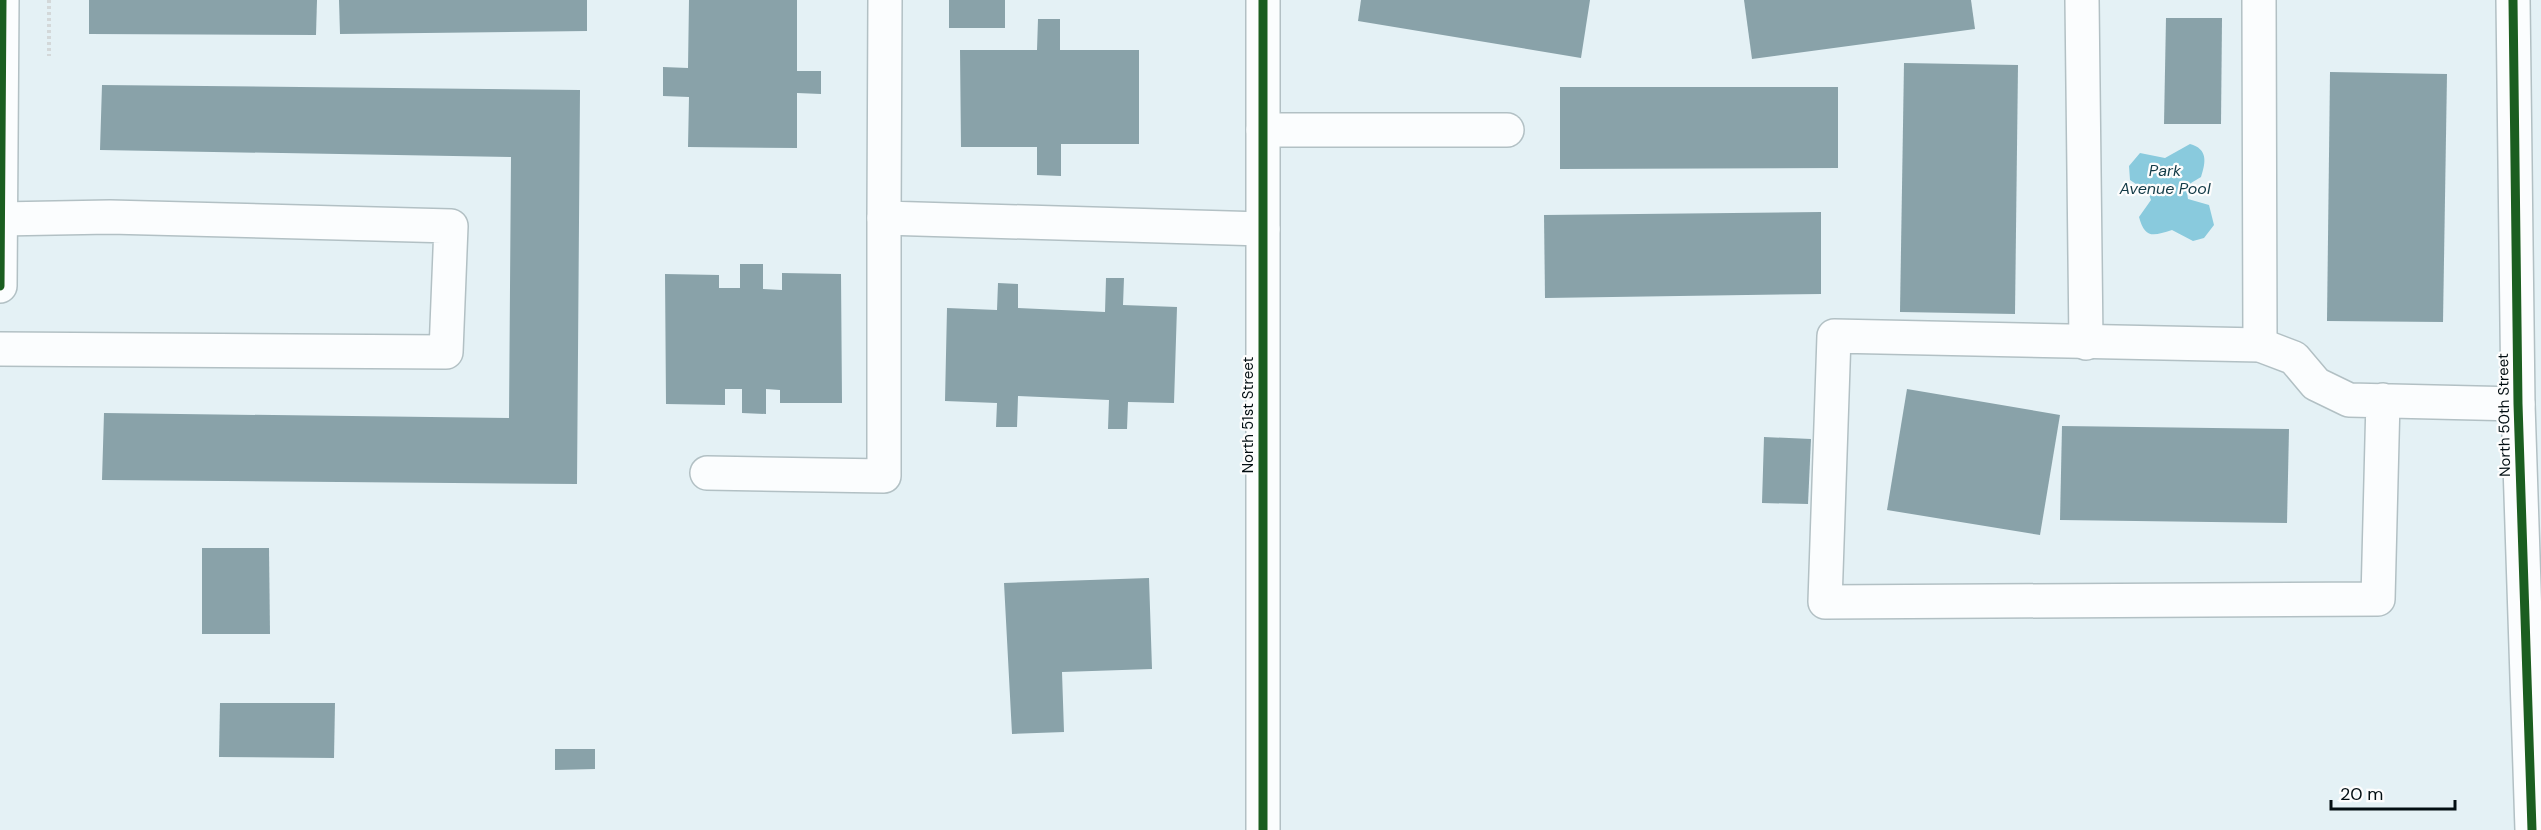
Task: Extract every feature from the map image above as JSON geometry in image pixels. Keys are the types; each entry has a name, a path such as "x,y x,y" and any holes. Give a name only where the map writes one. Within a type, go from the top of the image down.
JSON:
{"street":[{"path":"0,286 2,0"},
{"path":"706,473 884,476 885,0"},
{"name":"North 51st Street","path":"1263,0 1263,830"},
{"path":"2082,0 2086,343"},
{"path":"2259,0 2260,345"},
{"name":"North 50th Street","path":"2513,0 2518,404 2535,758 2532,830"},
{"path":"1263,130 1507,130"},
{"path":"0,219 110,217 451,226 446,352 0,349"},
{"path":"884,218 1263,229"},
{"path":"2383,400 2378,599 1825,602 1834,336 2260,345 2294,358 2316,384 2349,400 2383,400 2518,404"}],"path":[{"path":"49,0 49,56"}],"water":[{"name":"Park Avenue Pool","path":"2190,144 2203,153 2204,166 2201,177 2186,186 2188,199 2209,205 2214,225 2204,238 2193,241 2172,230 2151,234 2144,229 2139,217 2151,200 2148,192 2130,180 2129,166 2140,153 2165,158"}],"building":[{"path":"89,0 317,0 316,35 89,34"},
{"path":"339,0 587,0 587,31 340,34"},
{"path":"689,0 797,0 797,71 821,71 821,94 797,93 797,148 688,147 689,97 663,96 663,67 688,68"},
{"path":"949,0 1005,0 1005,28 949,28"},
{"path":"1361,0 1590,0 1581,58 1358,21"},
{"path":"1744,0 1971,0 1975,29 1752,59"},
{"path":"2166,18 2222,18 2221,124 2164,124"},
{"path":"1038,19 1060,19 1060,50 1139,50 1139,144 1061,144 1061,176 1037,175 1037,147 961,147 960,50 1037,50"},
{"path":"1904,63 2018,65 2015,314 1900,312"},
{"path":"2330,72 2447,74 2443,322 2327,321"},
{"path":"102,85 580,90 577,484 102,480 104,413 509,418 511,157 100,150"},
{"path":"1560,87 1838,87 1838,168 1560,169"},
{"path":"1821,212 1821,294 1545,298 1544,215"},
{"path":"740,264 763,264 763,289 782,290 782,273 841,274 842,403 780,403 780,390 766,389 766,414 742,413 742,389 725,389 725,405 666,404 665,274 719,275 719,288 740,288"},
{"path":"1106,278 1124,278 1123,305 1177,307 1174,403 1128,402 1127,429 1108,429 1109,400 1018,396 1017,427 996,427 997,403 945,401 947,308 997,310 998,283 1018,284 1018,308 1105,312"},
{"path":"1907,389 2060,415 2040,535 1887,510"},
{"path":"2062,426 2289,429 2287,523 2060,520"},
{"path":"1764,437 1811,439 1808,504 1762,503"},
{"path":"202,548 269,548 270,634 202,634"},
{"path":"1149,578 1152,669 1062,672 1064,732 1012,734 1004,583"},
{"path":"220,703 335,703 334,758 219,757"},
{"path":"555,749 595,749 595,769 555,770"}],"cycle path":[{"path":"0,286 2,0"},
{"path":"1263,0 1263,830"},
{"path":"2513,0 2518,404 2532,830"}]}
